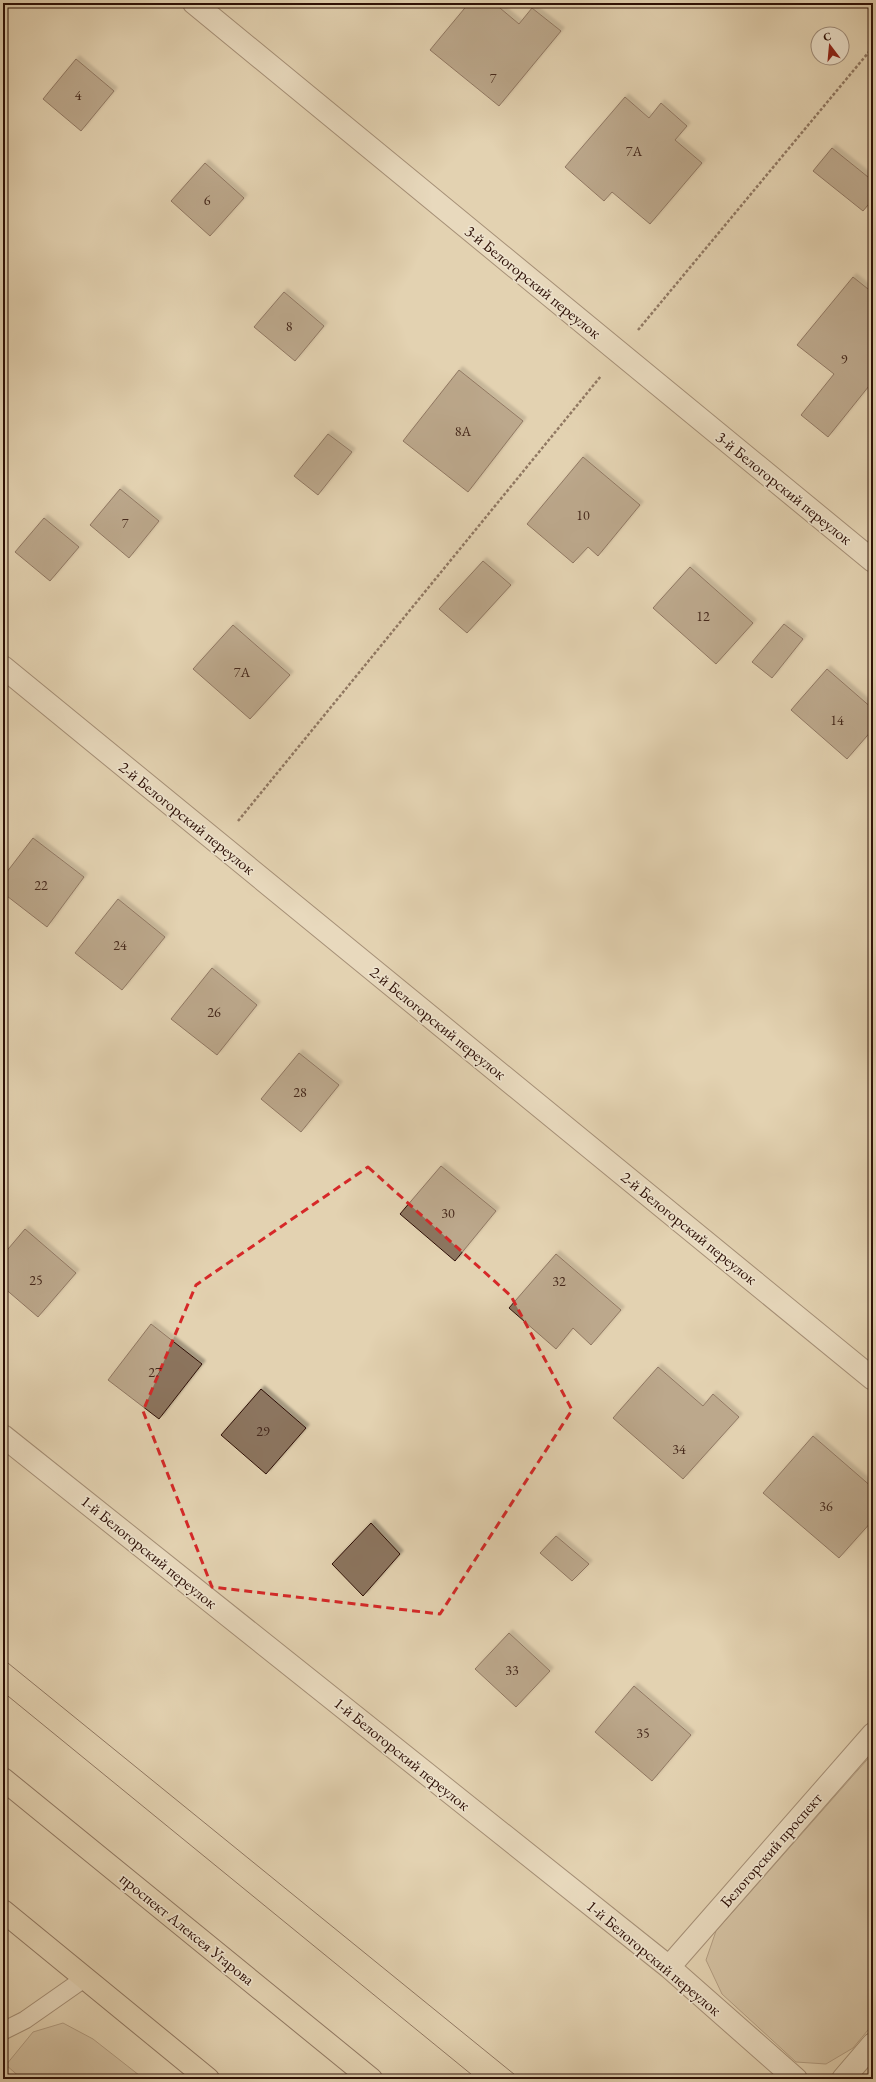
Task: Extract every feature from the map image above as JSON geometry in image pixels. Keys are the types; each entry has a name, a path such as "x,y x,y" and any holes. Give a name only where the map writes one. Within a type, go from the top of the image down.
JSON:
{"main road":[{"name":"проспект Алексея Угарова","path":"3,1779 370,2079"},
{"path":"3,1911 208,2079"}],"street":[{"name":"3-й Белогорский переулок","path":"194,3 873,561"},
{"name":"2-й Белогорский переулок","path":"3,667 873,1379"},
{"name":"1-й Белогорский переулок","path":"3,1436 669,1967 796,2079"},
{"name":"Белогорский проспект","path":"669,1967 873,1734"},
{"path":"843,2079 873,2044"}],"lane":[{"path":"3,2031 25,2020 85,1978"}],"path":[{"path":"219,844 620,353 873,47"}],"highlighted area":[{"path":"368,1167 511,1296 572,1410 440,1614 212,1587 143,1411 196,1285"}],"shaded area":[{"path":"873,1753 873,2024 853,2048 826,2064 796,2062 722,1994 706,1960 716,1931"},
{"path":"63,2023 93,2039 144,2079 22,2079 6,2065 33,2032"}],"building":[{"path":"433,3 441,3 438,7"},
{"path":"469,3 494,3 519,24 532,8 561,31 499,106 430,50"},
{"path":"76,59 114,91 81,131 43,99"},
{"path":"625,97 649,118 661,103 687,126 675,140 702,163 650,224 612,192 604,201 565,167"},
{"path":"832,148 873,181 873,199 863,211 813,171"},
{"path":"205,163 244,198 210,236 171,201"},
{"path":"853,277 873,293 873,381 828,437 801,415 834,374 797,345"},
{"path":"284,292 324,326 295,361 254,327"},
{"path":"459,370 523,421 468,492 403,441"},
{"path":"328,434 352,452 318,495 294,476"},
{"path":"583,457 640,505 598,556 588,547 573,563 527,524"},
{"path":"120,489 159,521 129,558 90,525"},
{"path":"44,518 79,547 50,581 15,552"},
{"path":"483,561 511,585 467,633 439,609"},
{"path":"690,567 753,623 716,664 653,608"},
{"path":"784,624 803,639 772,678 752,662"},
{"path":"233,625 290,675 250,719 193,669"},
{"path":"827,669 873,709 873,729 847,759 791,710"},
{"path":"33,838 84,877 47,927 3,893 3,877"},
{"path":"118,899 165,937 122,990 75,953"},
{"path":"212,968 257,1005 217,1055 171,1019"},
{"path":"299,1053 339,1085 301,1132 261,1099"},
{"path":"441,1166 496,1211 455,1261 400,1214"},
{"path":"25,1229 76,1273 38,1317 3,1287 3,1255"},
{"path":"556,1254 621,1310 591,1345 573,1328 556,1349 509,1308"},
{"path":"151,1324 202,1364 159,1419 108,1380"},
{"path":"658,1367 703,1406 713,1394 739,1417 683,1479 613,1418"},
{"path":"261,1389 306,1428 266,1474 221,1435"},
{"path":"813,1436 873,1488 873,1520 839,1558 763,1493"},
{"path":"371,1523 400,1554 363,1596 332,1564"},
{"path":"556,1536 589,1564 572,1581 540,1553"},
{"path":"509,1633 550,1671 516,1707 475,1669"},
{"path":"634,1686 691,1735 652,1781 595,1732"}],"tram line":[{"path":"3,1659 520,2079"},
{"path":"3,1692 477,2079"}]}
